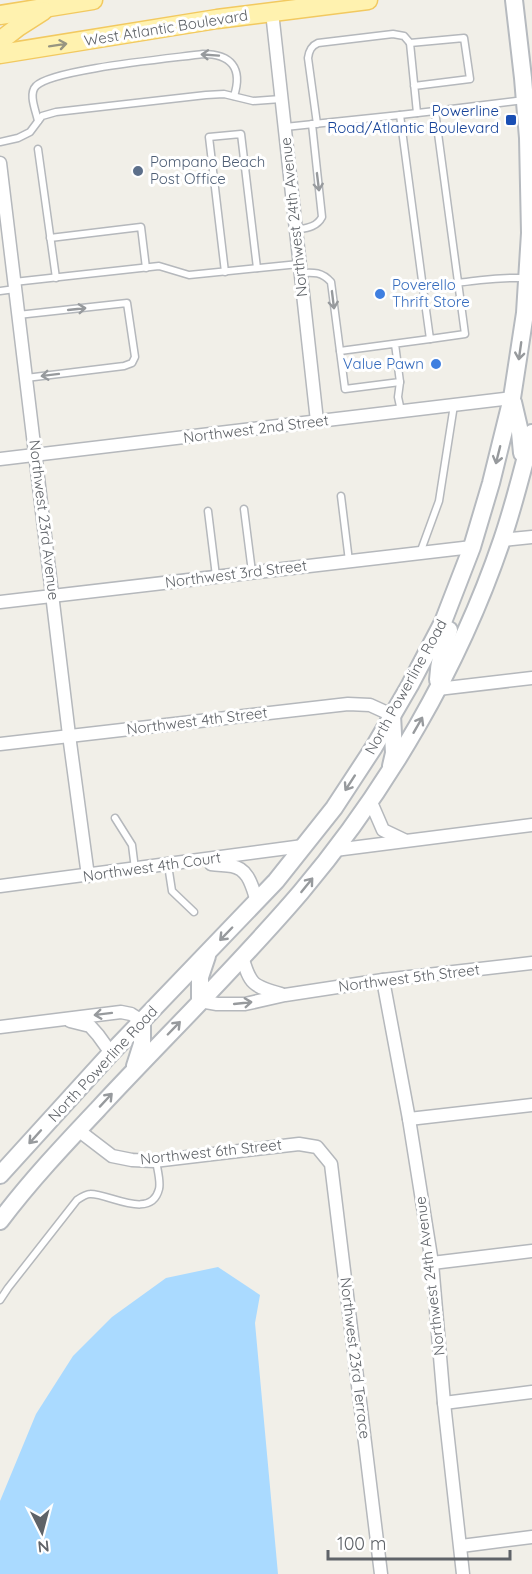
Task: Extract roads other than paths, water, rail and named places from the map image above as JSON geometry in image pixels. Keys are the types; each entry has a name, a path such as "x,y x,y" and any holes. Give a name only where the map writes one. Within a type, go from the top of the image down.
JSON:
{"main road":[{"path":"0,15 93,0"},
{"name":"West Atlantic Boulevard","path":"0,54 217,19 368,0"},
{"name":"North Powerline Road","path":"0,1175 111,1053 276,881 334,808 374,747 443,622 472,547 491,483 512,398 525,313 530,221 528,138 514,0"},
{"path":"0,1 19,12"},
{"path":"0,41 50,7"},
{"path":"512,398 520,432 523,470"},
{"name":"North Powerline Road","path":"0,1221 18,1196 78,1130 300,892 335,850 389,772 438,689 475,609 502,540 532,433"},
{"path":"438,689 439,660 442,648 471,579 472,547"},
{"path":"389,772 394,753 392,715"},
{"path":"200,1001 200,977 208,952"},
{"path":"134,1070 142,1044 142,1021"}],"street":[{"name":"Northwest 24th Avenue","path":"272,12 318,422"},
{"name":"Northwest 23rd Avenue","path":"0,164 88,876"},
{"name":"Northwest 2nd Street","path":"0,459 512,398"},
{"path":"502,540 532,537"},
{"name":"Northwest 3rd Street","path":"0,602 472,547"},
{"path":"438,689 532,678"},
{"name":"Northwest 4th Street","path":"0,744 348,704 370,705 392,715"},
{"path":"370,800 383,830 405,841"},
{"path":"335,850 532,825"},
{"name":"Northwest 4th Court","path":"0,886 303,846"},
{"path":"198,861 234,866 244,871 250,880 257,901"},
{"name":"Northwest 5th Street","path":"242,956 250,979 260,988 285,995"},
{"name":"Northwest 5th Street","path":"200,1001 217,1004 245,1004 285,995 382,980 532,963"},
{"name":"Northwest 24th Avenue","path":"382,980 409,1119 432,1263 444,1403 463,1574"},
{"path":"0,1028 121,1012 131,1014 142,1021"},
{"path":"63,1019 90,1026 111,1053"},
{"path":"409,1119 532,1105"},
{"name":"Northwest 6th Street","path":"78,1130 112,1156 132,1160 156,1161 298,1144 317,1147"},
{"name":"Northwest 23rd Terrace","path":"317,1147 331,1164 381,1574"},
{"path":"432,1263 532,1251"},
{"path":"444,1403 532,1392"},
{"path":"460,1546 532,1537"}],"lane":[{"path":"296,230 313,226 322,217 308,58 314,45 393,34 404,36 410,43 417,112"},
{"path":"410,43 464,38 470,79 414,86"},
{"path":"38,121 32,93 36,86 47,80 86,70 191,56 214,54 228,58 236,75 237,87 234,96"},
{"path":"0,142 18,138 30,132 42,116 56,112 206,95 224,94 253,101 281,99"},
{"path":"284,127 525,100"},
{"path":"340,351 465,334 435,111"},
{"path":"400,115 430,339"},
{"path":"225,272 209,137 241,134 257,268"},
{"path":"38,149 56,278"},
{"path":"50,238 141,227 146,268"},
{"path":"0,291 56,278 159,266 189,275 257,268 300,268 319,273 331,282 345,389 400,382"},
{"path":"423,288 504,277 527,278"},
{"path":"18,315 127,303 135,357 132,363 124,366 26,378"},
{"path":"395,344 401,411"},
{"path":"420,553 439,501 454,405"},
{"path":"341,496 349,561"},
{"path":"244,509 252,572"},
{"path":"207,511 216,576"},
{"path":"115,818 132,845 135,869"},
{"path":"168,865 172,891 194,912"},
{"path":"0,1300 77,1200 89,1194 134,1204 149,1203 159,1189 156,1161"}],"water":[{"path":"218,1267 260,1295 255,1323 278,1574 0,1574 0,1501 36,1414 73,1356 112,1317 166,1278"}],"place":[{"name":"Powerline Road/Atlantic Boulevard","path":"511,120"},
{"name":"Pompano Beach Post Office","path":"138,171"},
{"name":"Poverello Thrift Store","path":"380,294"},
{"name":"Value Pawn","path":"436,364"}]}
